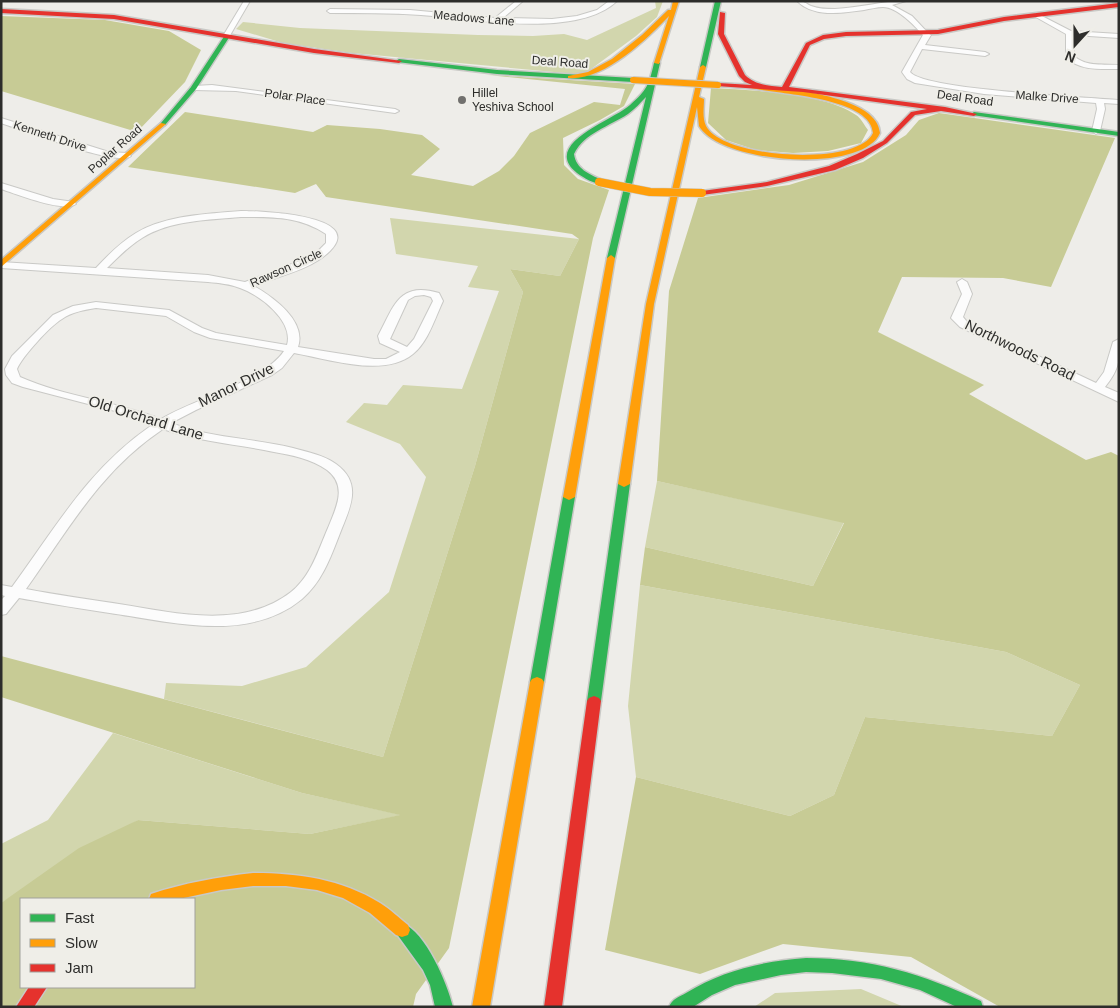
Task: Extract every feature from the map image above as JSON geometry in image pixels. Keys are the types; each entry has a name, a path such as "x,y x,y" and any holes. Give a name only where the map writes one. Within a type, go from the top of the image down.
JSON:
{"main road":[{"path":"553,1007 648,314 718,1"},
{"path":"722,1 721,34 726,48 744,78 766,88"},
{"path":"570,77 592,73 608,63 650,33 676,4"},
{"path":"481,1007 503,888 602,300 625,187 650,88 676,4"},
{"path":"785,88 808,44 816,39 846,34 948,31 994,21 1119,5"},
{"path":"1,11 114,17 182,28 222,43"},
{"path":"182,28 206,40 222,43"},
{"name":"Deal Road","path":"222,43 247,40 352,56 497,72 785,88 1119,134"},
{"name":"Poplar Road","path":"3,263 168,120 194,88 222,43"},
{"path":"699,90 701,119 705,130 717,140 756,152 794,157 835,154 863,146 875,137 878,130 870,117 842,103 816,96 753,87"},
{"path":"650,88 632,108 583,137 572,147 570,157 574,165 583,173 599,182 617,188 653,193 702,193 767,184 832,168 860,156 885,142 913,113 945,109"},
{"path":"160,898 197,885 248,877 277,877 303,880 349,894 386,915 407,933 431,968 439,986 444,1007"},
{"path":"677,1007 708,988 750,974 790,966 831,965 874,969 914,980 957,997 975,1007"},
{"path":"24,1007 38,988"}],"street":[{"path":"222,43 247,1"},
{"path":"497,20 520,1"},
{"name":"Meadows Lane","path":"330,11 422,14 528,22 565,20 599,11 614,1"},
{"path":"800,1 810,8 837,11 903,1"},
{"path":"422,14 428,2"},
{"path":"884,4 910,17 926,33"},
{"path":"1036,15 1070,33 1119,36"},
{"name":"Malke Drive","path":"926,33 928,37 906,72 910,77 922,83 984,92 1119,102"},
{"path":"1070,33 1070,57 1073,60 1091,65 1119,67"},
{"path":"921,47 985,54"},
{"name":"Polar Place","path":"194,88 236,89 394,111"},
{"path":"1096,131 1102,109 1100,101"},
{"name":"Kenneth Drive","path":"1,120 108,155 127,156"},
{"path":"1,186 52,202 71,204"},
{"name":"Rawson Circle","path":"100,270 140,234 168,223 194,218 249,214 285,216 315,222 330,232 332,240 323,252 245,286"},
{"path":"3,263 72,271 100,270 209,279 245,286 264,298 291,324 295,340 290,350"},
{"name":"Northwoods Road","path":"962,282 967,294 958,318 964,325 1119,398"},
{"path":"418,292 430,293 438,298 438,301 419,340 409,352 384,342 384,336 404,298 418,292"},
{"name":"Old Orchard Lane","path":"1,590 199,622 220,622 254,616 276,608 291,599 308,584 316,574 346,502 346,486 338,473 327,464 310,457 267,447 198,436 119,408 23,383 12,375 10,369 16,358 57,317 68,311 101,305 169,313 198,330 214,336 374,363 388,362 409,352"},
{"path":"1098,388 1108,377 1119,342"},
{"name":"Manor Drive","path":"1,610 16,593 89,488 106,468 137,441 162,424 191,407 267,372 285,359 290,350"}],"green space":[{"path":"655,1 663,1 657,17 636,36 587,72 576,74 352,53 283,43 236,29 243,22 300,28 478,35 533,36 564,34 587,40 656,8"},
{"path":"1,16 105,20 169,31 201,50 185,82 137,132 1,91"},
{"path":"488,75 635,84 624,106 563,138 564,165 578,179 609,190 593,238 449,948 416,994 413,1007 1,1007 1,903 79,848 138,820 310,834 400,815 302,793 1,697 1,656 383,757 475,466 523,292 510,269 560,276 579,239 572,234 326,197 316,184 295,193 128,167 185,112 313,132 327,125 380,129 422,135 440,149 411,175 473,186 499,171 514,156 530,133 594,102 620,105 625,89"},
{"path":"711,88 786,94 826,102 856,115 868,130 861,143 828,151 793,153 756,150 726,140 708,123"},
{"path":"939,113 1115,138 1051,287 1003,278 902,277 878,332 984,385 969,394 1086,460 1111,452 1119,456 1119,1007 1000,1007 911,957 783,944 700,974 605,950 636,777 790,816 834,795 865,717 1052,736 1080,685 1006,652 640,585 645,547 813,586 844,523 657,481 669,291 698,198 789,185 863,162 906,135 919,120"},
{"path":"390,218 579,239 560,276 510,269 523,292 475,466 383,757 164,699 166,683 242,686 306,667 389,592 426,477 400,444 346,422 364,403 387,405 403,385 462,389 499,291 468,287 478,266 396,254"},
{"path":"657,481 844,522 813,586 645,547"},
{"path":"640,585 1006,652 1080,685 1052,736 865,717 834,795 790,816 636,777 628,706"},
{"path":"113,733 302,793 402,815 310,834 138,820 1,903 1,844 48,820"},
{"path":"861,989 904,1007 754,1007 775,993"}],"traffic: fast":[{"path":"703,67 718,1"},
{"path":"163,124 194,88 227,36"},
{"path":"399,61 497,72 633,80"},
{"path":"611,258 657,63"},
{"path":"599,182 576,168 571,161 570,154 581,140 629,110 650,88"},
{"path":"974,114 1119,134"},
{"path":"594,701 624,484"},
{"path":"537,682 569,497"},
{"path":"402,930 429,965 442,996 444,1007"},
{"path":"677,1007 706,990 733,978 781,967 806,965 857,967 881,972 923,984 975,1007"}],"traffic: slow":[{"path":"657,63 676,1"},
{"path":"570,77 590,73 614,60 654,28 670,11"},
{"path":"624,484 650,304 703,67"},
{"path":"633,80 718,85"},
{"path":"701,99 700,118 704,129 717,140 735,148 757,153 804,157 847,152 863,146 876,135 877,130 872,119 860,110 843,103 802,93 753,87"},
{"path":"1,265 163,124"},
{"path":"599,182 650,192 702,193"},
{"path":"569,497 611,258"},
{"path":"481,1007 537,682"},
{"path":"160,898 221,883 253,879 286,879 317,884 347,893 376,908 402,930"}],"traffic: jam":[{"path":"785,88 808,44 823,37 846,34 938,32 1004,19 1119,5"},
{"path":"1,11 114,17 314,51 399,61"},
{"path":"722,13 721,34 742,76 747,81 766,88"},
{"path":"718,85 803,90 974,114"},
{"path":"702,193 767,184 832,168 860,156 885,142 913,113 945,109"},
{"path":"553,1007 594,701"},
{"path":"24,1007 38,988"}],"place":[{"name":"Hillel Yeshiva School","path":"462,100"}]}
